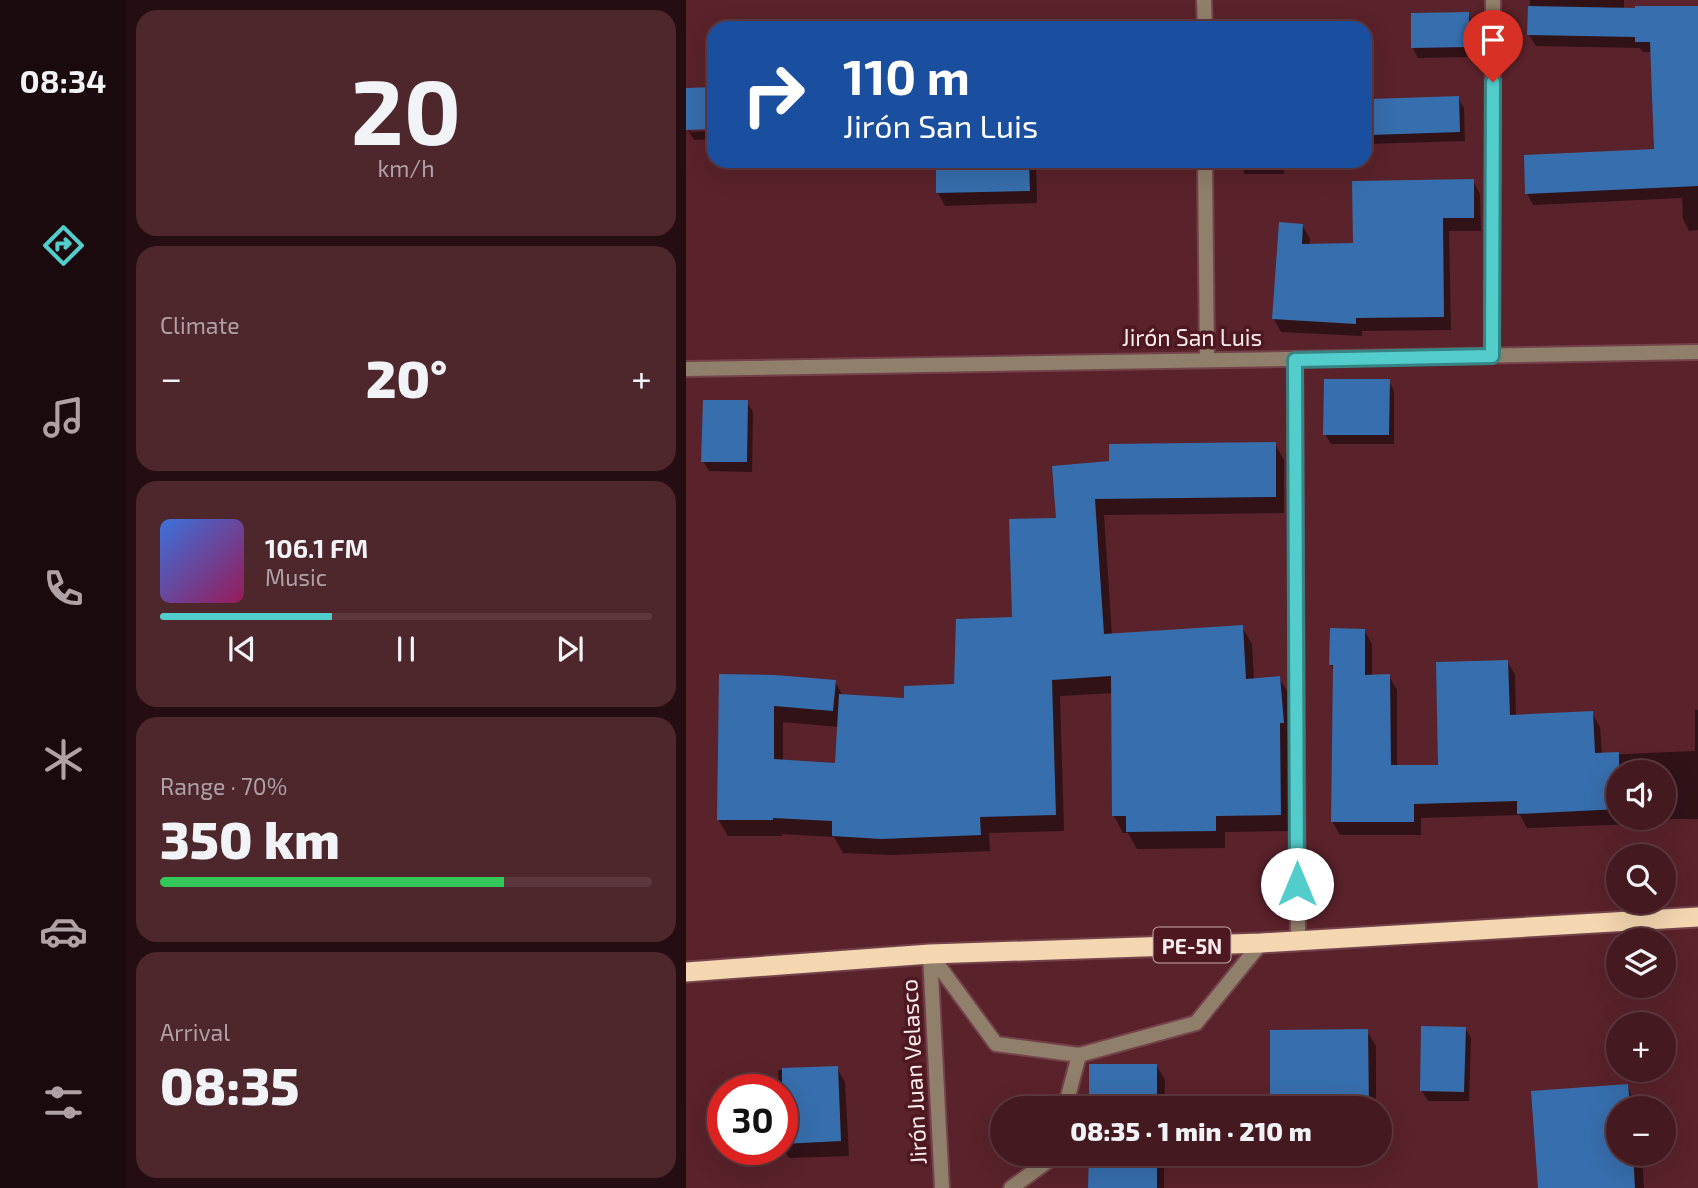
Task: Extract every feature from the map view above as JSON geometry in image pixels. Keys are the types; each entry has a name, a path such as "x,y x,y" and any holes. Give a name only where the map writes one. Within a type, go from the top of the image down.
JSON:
{"highway":[{"name":"PE-5N","path":"686,972 930,954 1261,943 1698,917"}],"street":[{"path":"1204,0 1205,21"},
{"path":"1492,356 1493,0"},
{"path":"1205,168 1207,359"},
{"name":"Jirón San Luis","path":"686,369 1698,352"},
{"path":"1295,360 1298,939"},
{"path":"930,954 996,1044 1079,1055 1196,1023 1261,943"},
{"name":"Jirón Juan Velasco","path":"930,954 943,1188"},
{"path":"1068,1096 1079,1055"},
{"path":"1011,1188 1040,1166"}],"building":[{"path":"1528,6 1698,6 1698,186 1525,194 1524,155 1654,149 1650,42 1635,42 1635,37 1527,35"},
{"path":"1469,12 1470,47 1411,48 1411,13"},
{"path":"707,87 707,129 686,130 686,88"},
{"path":"1459,96 1460,132 1372,135 1372,99"},
{"path":"936,168 1029,168 1030,191 936,193"},
{"path":"1474,179 1474,218 1443,218 1444,317 1356,318 1356,324 1272,319 1279,222 1303,224 1302,244 1353,243 1352,181"},
{"path":"1324,379 1390,379 1389,435 1323,435"},
{"path":"703,400 748,400 747,462 701,462"},
{"path":"1276,442 1276,497 1095,499 1104,634 1243,625 1246,679 1280,676 1284,723 1280,723 1281,815 1216,816 1216,831 1126,832 1126,816 1112,816 1111,676 1052,680 1056,815 980,817 981,835 881,839 832,836 832,821 773,818 717,820 719,674 836,680 833,711 774,706 774,759 835,763 839,694 904,698 904,686 954,684 956,619 1012,617 1009,519 1056,518 1052,466 1109,461 1109,444"},
{"path":"1330,628 1365,629 1365,675 1390,674 1391,765 1438,765 1436,662 1508,660 1510,715 1593,711 1595,753 1619,752 1619,760 1606,760 1606,810 1517,814 1517,801 1414,804 1414,822 1331,822 1333,665 1329,665"},
{"path":"1421,1026 1466,1027 1464,1092 1420,1091"},
{"path":"1368,1029 1369,1096 1270,1096 1270,1030"},
{"path":"1089,1064 1157,1064 1157,1096 1089,1096"},
{"path":"838,1066 841,1141 798,1143 798,1074 782,1074 782,1068"},
{"path":"1628,1084 1629,1096 1606,1096 1606,1166 1634,1166 1635,1188 1538,1188 1531,1091"},
{"path":"1089,1166 1157,1166 1157,1188 1088,1188"}],"route":[{"path":"1297,884 1295,360 1492,356 1493,82"}]}
